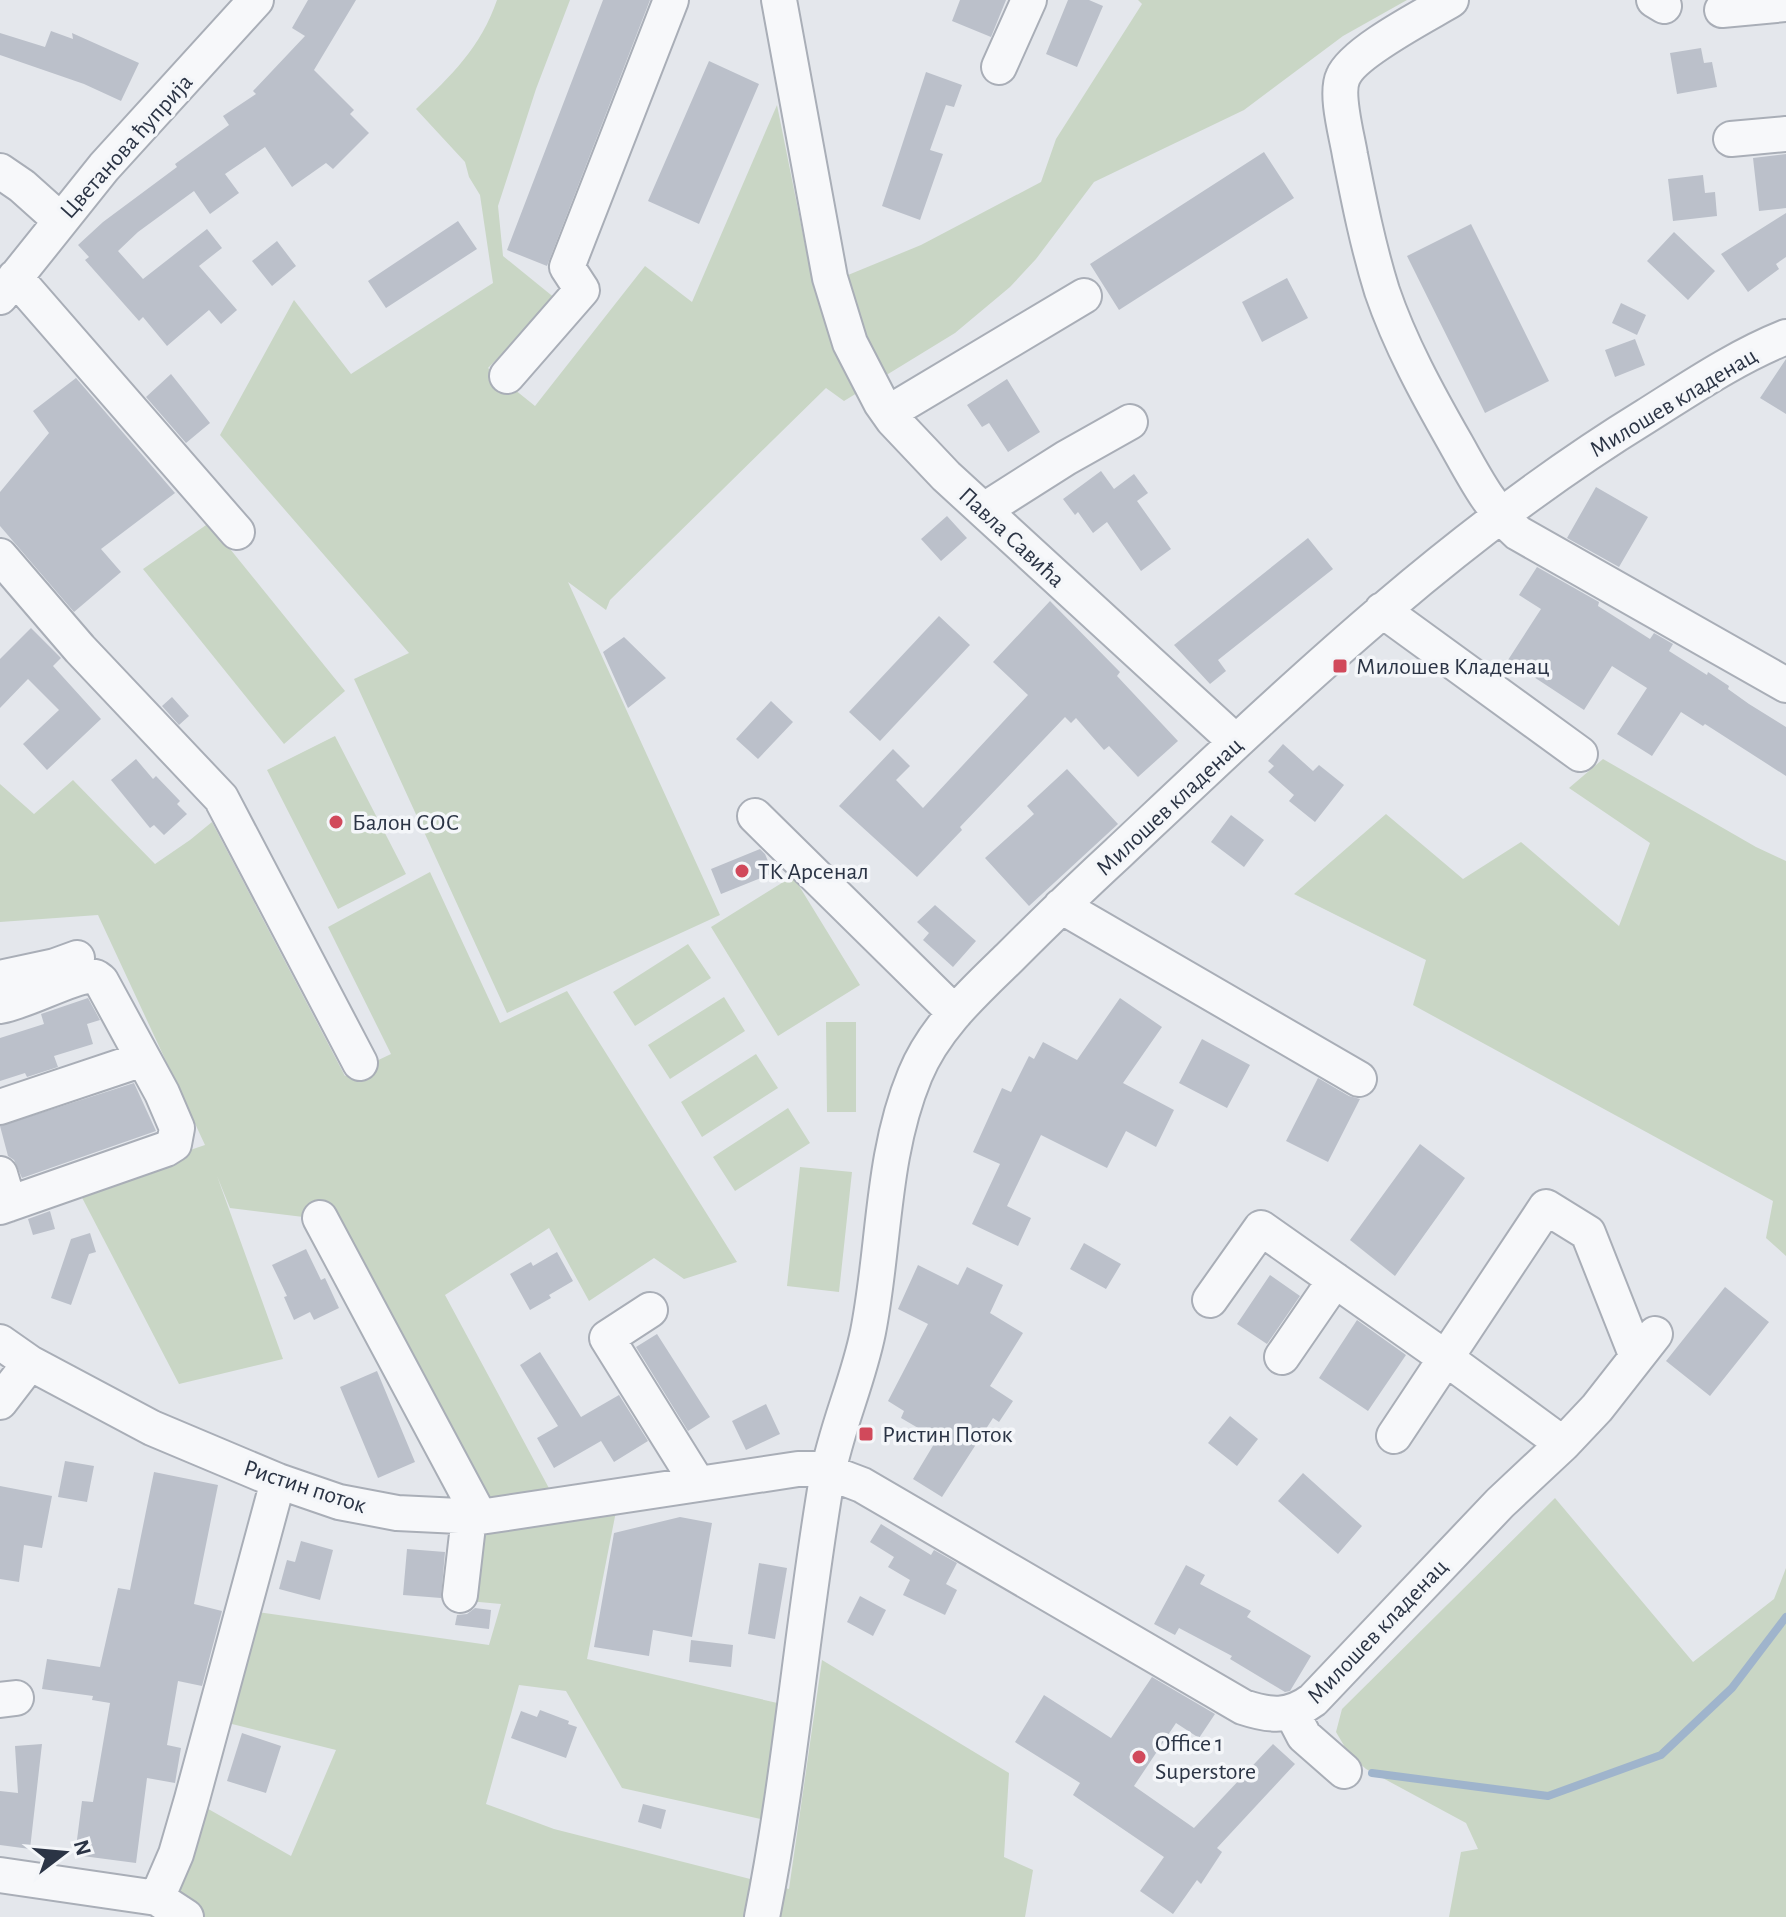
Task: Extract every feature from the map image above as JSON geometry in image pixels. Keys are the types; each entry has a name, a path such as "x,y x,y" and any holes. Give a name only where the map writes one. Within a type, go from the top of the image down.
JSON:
{"street":[{"name":"Цветанова ћуприја","path":"7,287 104,167 256,0"},
{"path":"507,376 582,290 567,267 671,0"},
{"name":"Павла Савића","path":"779,0 816,209 835,296 850,343 888,413 946,476 1236,742"},
{"path":"999,67 1029,0"},
{"path":"1451,0 1350,65 1341,83 1341,98 1368,243 1383,294 1421,382 1500,516 1518,533 1786,685"},
{"path":"1722,10 1786,4"},
{"path":"1731,139 1786,134"},
{"path":"0,171 60,220"},
{"path":"7,287 237,532"},
{"path":"888,413 1084,296"},
{"name":"Милошев кладенац","path":"762,1917 828,1471 868,1334 891,1155 898,1124 915,1074 928,1048 955,1013 1061,906 1236,742 1436,563 1629,426 1731,362 1786,337"},
{"path":"984,510 1130,422"},
{"path":"0,556 80,649 221,798 360,1063"},
{"path":"1382,610 1580,754"},
{"path":"755,816 955,1013"},
{"path":"1061,906 1359,1079"},
{"path":"0,978 55,966 88,954"},
{"path":"0,1006 84,977 96,977 162,1093 177,1128 174,1144 166,1149 3,1195"},
{"path":"0,1107 143,1059"},
{"name":"Милошев кладенац","path":"828,1471 862,1485 1243,1707 1273,1715 1292,1713 1313,1700 1490,1514 1563,1444 1597,1408 1646,1346 1588,1233 1546,1207 1447,1359"},
{"path":"320,1218 475,1517 460,1595"},
{"path":"1210,1300 1261,1228 1563,1444"},
{"path":"1282,1357 1335,1280"},
{"path":"650,1310 607,1338 698,1484"},
{"name":"Ристин поток","path":"0,1342 30,1363 152,1428 278,1481 339,1502 397,1513 475,1517 812,1468 828,1471"},
{"path":"1394,1436 1447,1359"},
{"path":"0,1402 30,1363"},
{"path":"157,1898 176,1854 192,1799 278,1481"},
{"path":"1292,1713 1304,1736 1344,1771"},
{"path":"0,1875 157,1898 186,1917"}],"green space":[{"path":"497,0 570,0 536,89 498,206 503,256 556,299 488,368 535,406 645,266 692,302 777,105 814,289 921,245 1041,182 1056,139 1142,4 1138,0 1407,0 1343,36 1244,110 1094,182 1036,259 1010,287 955,333 844,401 826,388 610,600 606,610 568,582 720,915 507,1013 354,679 409,653 220,435 294,300 351,374 493,283 480,195 469,177 465,162 416,109 474,46"},
{"path":"209,523 345,691 284,744 143,569"},
{"name":"Балон СОС","path":"335,736 406,874 338,909 267,770"},
{"path":"1603,759 1786,861 1786,1256 1766,1238 1773,1201 1413,1005 1426,960 1294,894 1386,814 1463,879 1521,842 1619,926 1650,843 1569,788"},
{"path":"73,780 155,864 212,822 345,1076 391,1054 328,927 430,872 500,1023 567,991 737,1262 684,1279 654,1258 589,1301 549,1228 445,1295 558,1505 619,1496 587,1659 795,1707 778,1823 622,1788 566,1691 519,1685 486,1804 554,1829 789,1889 822,1660 1009,1773 1004,1857 1033,1870 1025,1917 199,1917 170,1898 203,1806 291,1856 336,1750 212,1719 244,1610 489,1645 501,1604 468,1601 480,1516 320,1219 230,1208 217,1176 283,1359 179,1384 77,1188 205,1145 98,915 0,922 0,784 34,814"},
{"path":"793,876 860,985 778,1036 711,927"},
{"path":"688,944 711,978 635,1026 613,992"},
{"path":"724,997 745,1031 670,1079 648,1045"},
{"path":"826,1022 856,1022 856,1112 827,1112"},
{"path":"756,1054 778,1088 702,1137 681,1102"},
{"path":"788,1108 810,1143 735,1191 713,1157"},
{"path":"800,1167 852,1172 839,1292 787,1286"},
{"path":"1555,1498 1693,1662 1774,1599 1786,1568 1786,1917 1449,1917 1461,1852 1478,1849 1466,1823 1366,1769 1349,1754 1336,1732 1342,1709"}],"building":[{"path":"308,0 356,0 314,70 354,110 350,114 369,133 333,169 326,163 292,187 265,147 225,174 239,193 210,214 194,191 138,232 118,251 143,279 207,229 222,248 199,266 237,310 221,324 209,310 167,346 143,317 139,321 85,260 89,257 78,245 103,222 177,167 175,164 229,125 223,116 256,94 253,91 305,36 292,28"},
{"path":"603,0 650,0 547,266 507,250"},
{"path":"960,0 1006,0 991,37 952,21"},
{"path":"1068,0 1089,0 1103,6 1077,67 1046,54"},
{"path":"51,31 73,39 72,33 139,63 121,101 84,84 0,55 0,33 45,47"},
{"path":"1701,48 1704,63 1712,62 1717,87 1677,94 1670,53"},
{"path":"709,61 759,84 699,224 648,201"},
{"path":"926,72 962,85 954,107 946,105 930,150 943,154 920,220 882,206"},
{"path":"1264,152 1294,198 1119,310 1090,264"},
{"path":"1786,154 1786,208 1759,211 1753,158"},
{"path":"1703,175 1705,193 1715,192 1717,216 1673,221 1668,179"},
{"path":"1786,213 1786,257 1776,264 1779,269 1748,292 1721,254"},
{"path":"458,221 477,249 386,308 368,281"},
{"path":"1471,224 1549,381 1485,413 1407,256"},
{"path":"1674,232 1715,271 1688,300 1647,261"},
{"path":"277,241 296,266 272,286 252,261"},
{"path":"1287,278 1308,318 1262,342 1242,302"},
{"path":"1621,303 1646,315 1637,335 1612,323"},
{"path":"1635,339 1645,365 1615,377 1605,350"},
{"path":"1786,359 1786,414 1760,398"},
{"path":"171,374 210,423 186,443 146,397"},
{"path":"76,378 175,493 101,549 121,572 74,612 0,526 0,492 49,433 33,411"},
{"path":"1007,379 1040,432 1008,452 989,423 982,427 967,405"},
{"path":"1101,471 1114,489 1134,474 1148,493 1137,501 1171,549 1141,571 1107,522 1093,533 1078,512 1075,515 1063,499"},
{"path":"1596,487 1648,517 1619,567 1567,538"},
{"path":"947,516 967,538 941,561 921,539"},
{"path":"1308,538 1333,569 1218,660 1226,671 1210,684 1174,645"},
{"path":"1537,567 1599,602 1598,606 1650,639 1654,633 1673,644 1669,651 1707,675 1708,672 1749,704 1786,727 1786,776 1681,712 1652,756 1617,734 1647,688 1612,666 1584,710 1508,660 1541,609 1519,595"},
{"path":"1050,601 1120,672 1117,676 1178,741 1138,777 1109,746 1104,750 1076,718 1071,723 1065,717 917,877 839,806 893,749 910,766 896,780 923,808 1028,695 993,662"},
{"path":"939,616 970,645 880,741 849,712"},
{"path":"31,628 61,658 53,666 101,719 47,770 23,744 59,710 28,679 0,708 0,659"},
{"path":"624,637 666,678 628,708 603,652"},
{"path":"172,697 189,716 179,725 162,706"},
{"path":"771,701 793,722 758,759 736,739"},
{"path":"1283,744 1313,771 1319,765 1344,785 1315,822 1289,801 1294,795 1268,772 1274,766 1268,761"},
{"path":"136,759 153,779 156,776 180,801 177,804 187,814 164,835 154,825 150,828 111,780"},
{"path":"1067,769 1118,824 1029,906 985,858 1034,814 1027,806"},
{"path":"1231,815 1264,840 1244,867 1211,842"},
{"name":"ТК Арсенал","path":"760,849 773,873 721,894 711,869"},
{"path":"935,905 976,941 953,967 923,940 929,933 917,922"},
{"path":"88,998 100,1020 87,1024 93,1044 54,1056 58,1067 27,1077 25,1073 0,1081 0,1038 44,1024 41,1014"},
{"path":"1120,998 1162,1027 1123,1083 1174,1110 1156,1147 1126,1131 1107,1168 1041,1135 1007,1206 1031,1218 1018,1246 972,1224 1000,1164 973,1152 1002,1088 1011,1092 1029,1056 1034,1059 1043,1042 1077,1060"},
{"path":"1202,1039 1250,1065 1227,1108 1179,1083"},
{"path":"1318,1078 1360,1099 1328,1162 1286,1141"},
{"path":"134,1083 156,1131 22,1178 14,1160 8,1156 0,1126"},
{"path":"1420,1144 1465,1178 1395,1276 1350,1240"},
{"path":"50,1211 55,1229 33,1235 28,1219"},
{"path":"90,1233 96,1252 89,1254 71,1305 51,1298 71,1239"},
{"path":"1084,1243 1121,1264 1106,1289 1070,1269"},
{"path":"306,1249 321,1280 325,1278 339,1308 314,1320 310,1312 294,1320 284,1297 287,1296 272,1265"},
{"path":"557,1252 573,1281 530,1310 510,1274 531,1262 533,1266"},
{"path":"918,1265 958,1285 967,1267 1003,1285 990,1313 1023,1333 990,1386 1013,1401 999,1422 993,1418 942,1497 913,1479 937,1439 901,1418 904,1411 888,1401 928,1324 898,1309"},
{"path":"1270,1275 1300,1296 1267,1344 1237,1324"},
{"path":"1725,1287 1769,1322 1710,1396 1666,1361"},
{"path":"1357,1320 1406,1355 1368,1411 1319,1378"},
{"path":"657,1334 710,1417 688,1431 636,1347"},
{"path":"540,1352 581,1417 619,1395 648,1441 614,1462 601,1441 554,1468 537,1438 558,1426 520,1365"},
{"path":"377,1371 415,1462 378,1478 340,1387"},
{"path":"766,1404 780,1434 746,1450 732,1421"},
{"path":"1230,1416 1258,1439 1237,1466 1208,1443"},
{"path":"65,1461 94,1466 87,1502 58,1497"},
{"path":"154,1472 218,1485 194,1604 222,1611 202,1686 178,1681 167,1745 181,1748 175,1783 147,1778 136,1863 75,1855 82,1801 93,1802 110,1703 92,1700 93,1696 42,1689 47,1659 100,1667 118,1588 130,1590"},
{"path":"1303,1473 1362,1526 1338,1554 1278,1501"},
{"path":"0,1486 52,1496 42,1548 24,1545 19,1582 0,1579"},
{"path":"680,1517 712,1523 692,1637 653,1630 649,1656 594,1647 614,1533"},
{"path":"881,1524 931,1555 934,1550 957,1563 946,1584 957,1590 945,1615 903,1595 910,1580 888,1567 894,1557 870,1542"},
{"path":"301,1541 333,1550 320,1600 279,1589 287,1560 295,1562"},
{"path":"407,1549 445,1552 441,1598 403,1595"},
{"path":"759,1563 787,1568 775,1639 748,1634"},
{"path":"1186,1565 1205,1575 1200,1584 1251,1611 1247,1617 1311,1656 1290,1691 1285,1692 1230,1659 1232,1656 1179,1628 1175,1635 1154,1624"},
{"path":"860,1596 886,1610 873,1636 847,1622"},
{"path":"475,1608 491,1610 489,1629 455,1625 457,1615 467,1614"},
{"path":"691,1640 733,1645 731,1667 689,1662"},
{"path":"1152,1677 1215,1714 1199,1738 1176,1723 1134,1786 1194,1828 1273,1744 1295,1764 1217,1848 1222,1852 1201,1884 1197,1880 1173,1914 1140,1891 1164,1857 1073,1795 1080,1783 1015,1742 1044,1695 1111,1738"},
{"path":"540,1710 577,1727 566,1758 511,1738 521,1711 537,1717"},
{"path":"242,1733 281,1746 266,1793 227,1781"},
{"path":"42,1744 30,1849 0,1845 0,1791 18,1793 15,1746"},
{"path":"643,1804 666,1810 661,1829 638,1822"}],"waterway":[{"path":"1372,1773 1548,1796 1661,1755 1732,1688 1786,1617"}],"place":[{"name":"Милошев Кладенац","path":"1340,666"},
{"name":"Балон СОС","path":"336,822"},
{"name":"ТК Арсенал","path":"742,871"},
{"name":"Ристин Поток","path":"866,1434"},
{"name":"Office 1 Superstore","path":"1139,1757"}]}
